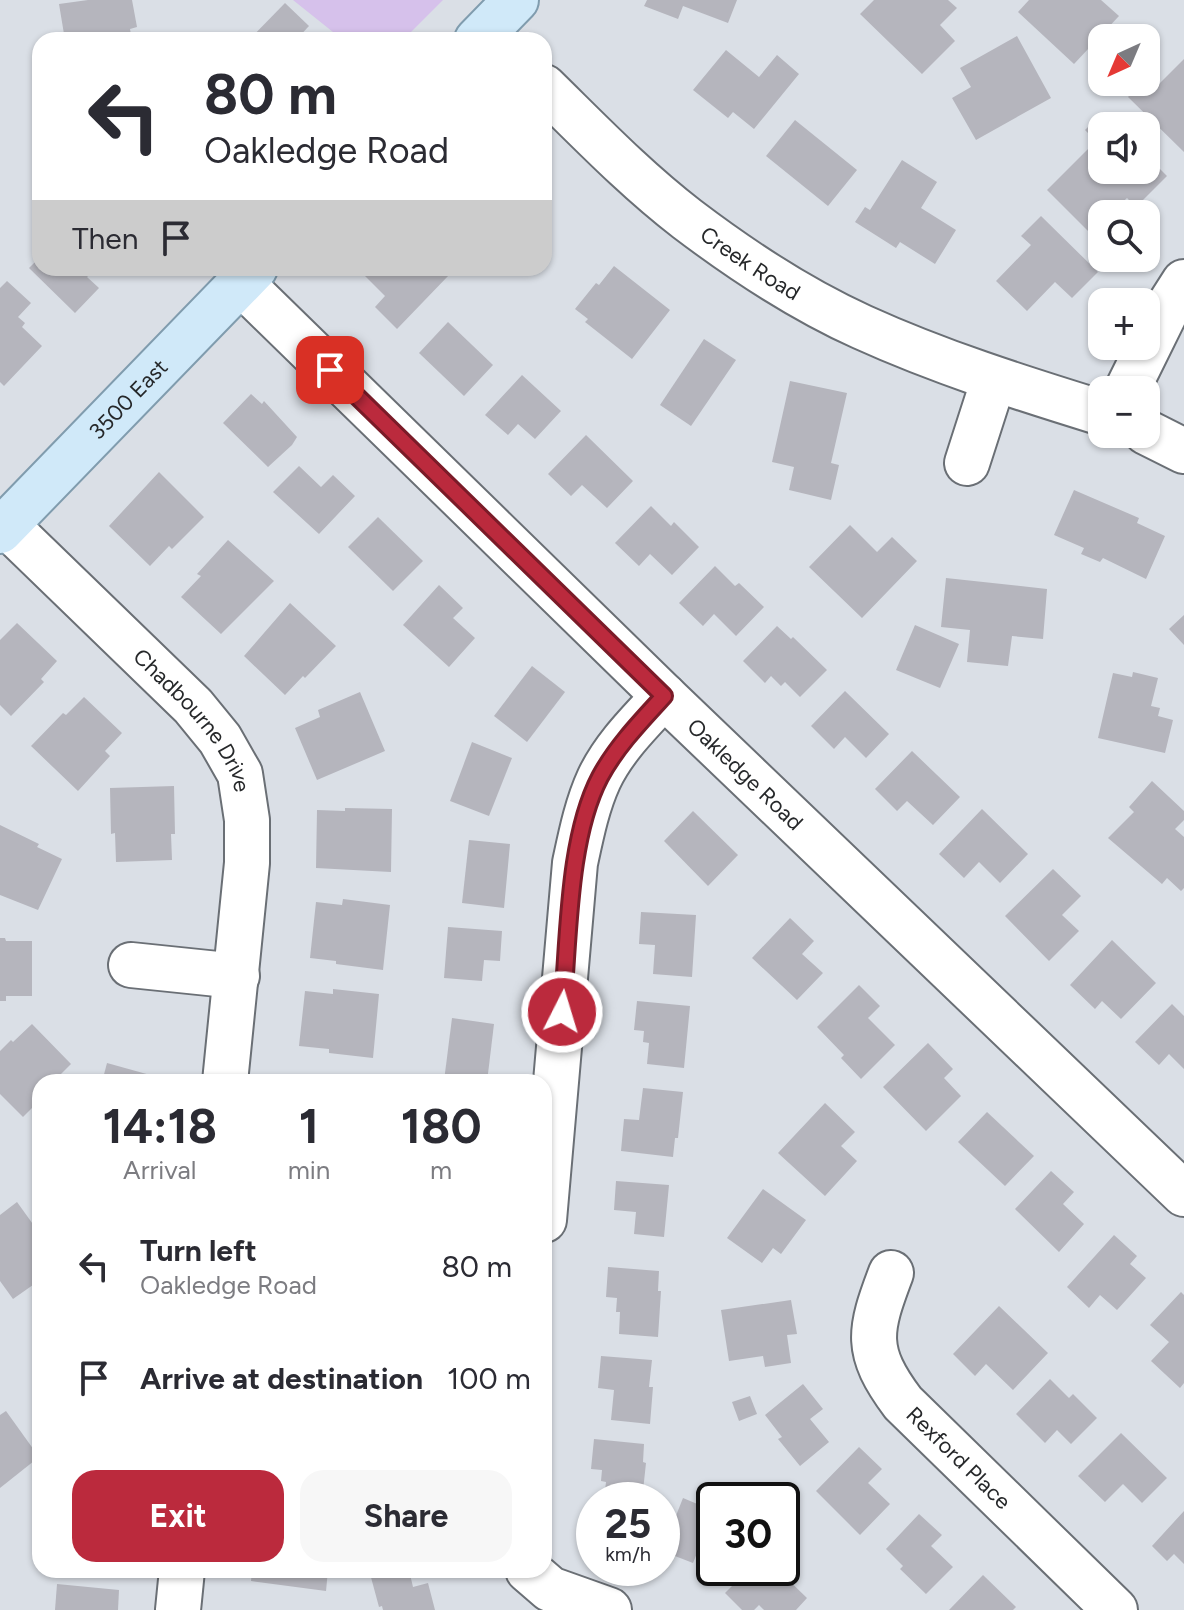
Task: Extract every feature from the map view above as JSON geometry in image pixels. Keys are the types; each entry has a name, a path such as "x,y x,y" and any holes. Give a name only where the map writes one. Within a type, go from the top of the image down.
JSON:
{"main road":[{"name":"3500 East","path":"3,528 247,276"}],"street":[{"name":"Creek Road","path":"552,94 667,202 772,278 861,326 994,379 1088,409"},
{"name":"Oakledge Road","path":"249,276 664,696 1184,1194"},
{"path":"1134,376 1184,282"},
{"path":"967,463 994,379"},
{"path":"1160,439 1184,451"},
{"name":"Chadbourne Drive","path":"3,528 193,706 220,739 240,774 247,820 247,863 226,1074"},
{"path":"552,1128 575,863 582,827 599,778 626,738 664,696"},
{"path":"131,965 237,976"},
{"name":"Rexford Place","path":"891,1273 875,1316 875,1349 882,1375 903,1403 1115,1610"},
{"path":"178,1610 181,1578"},
{"path":"537,1578 550,1589 609,1610"}],"shaded area":[{"path":"293,0 443,0 411,32 333,32"}],"building":[{"path":"88,0 132,0 137,27 130,29 131,32 64,32 59,4"},
{"path":"647,0 737,0 728,23 683,6 678,19 644,6"},
{"path":"874,0 948,0 957,8 940,25 955,41 922,74 860,14"},
{"path":"1029,0 1101,0 1119,16 1112,24 1088,24 1088,49 1074,64 1018,12"},
{"path":"285,3 309,26 303,32 257,32"},
{"path":"1017,36 1051,98 976,140 952,98 971,87 960,68"},
{"path":"726,50 759,77 777,55 799,74 754,129 733,112 728,118 693,90"},
{"path":"1184,59 1184,152 1160,128 1160,112 1143,112 1128,97 1160,96 1160,83"},
{"path":"795,120 857,170 828,206 766,156"},
{"path":"1088,149 1088,184 1159,184 1143,200 1088,200 1088,231 1047,190"},
{"path":"902,160 937,182 921,208 956,230 935,264 900,242 896,248 855,222 865,207 870,210"},
{"path":"1160,169 1167,176 1160,183"},
{"path":"1041,216 1088,262 1088,272 1098,272 1072,298 1055,282 1027,311 996,281 1031,245 1021,236"},
{"path":"614,266 670,310 632,359 585,322 588,319 575,309"},
{"path":"37,276 88,276 99,288 75,313"},
{"path":"365,276 448,276 397,329 375,307 385,296"},
{"path":"7,281 31,303 18,317 25,323 22,327 42,346 4,386 0,382 0,288"},
{"path":"448,322 493,365 464,396 419,353"},
{"path":"704,339 736,360 691,426 660,405"},
{"path":"522,375 561,411 535,439 518,424 508,435 485,415"},
{"path":"790,381 847,393 831,463 839,465 831,500 789,490 794,467 772,462"},
{"path":"251,394 262,404 264,401 297,437 268,467 223,423"},
{"path":"586,435 633,481 607,508 582,485 571,496 548,474"},
{"path":"299,466 321,487 333,475 355,496 319,534 273,492"},
{"path":"159,472 204,517 150,566 109,526"},
{"path":"1074,490 1139,518 1137,523 1165,536 1146,579 1103,558 1100,562 1081,554 1084,548 1054,535"},
{"path":"651,506 671,526 674,522 699,547 672,575 650,554 639,566 615,543"},
{"path":"378,517 423,561 393,591 348,547"},
{"path":"850,525 877,552 892,537 917,561 862,618 809,567"},
{"path":"228,540 274,581 221,634 181,597"},
{"path":"715,566 735,586 739,583 764,607 736,636 714,614 703,626 679,603"},
{"path":"946,578 1047,589 1043,639 1012,636 1008,666 967,662 970,630 941,627"},
{"path":"439,585 463,608 453,618 475,638 449,667 403,625"},
{"path":"290,603 336,646 285,695 244,656"},
{"path":"1184,615 1184,645 1169,629"},
{"path":"17,623 57,661 41,679 44,682 11,716 0,705 0,640"},
{"path":"915,625 959,644 940,688 896,670"},
{"path":"777,626 827,670 800,697 785,682 781,686 771,676 765,683 743,661"},
{"path":"532,666 565,692 527,742 494,716"},
{"path":"1133,672 1158,678 1151,706 1160,708 1158,716 1173,720 1165,753 1098,738 1113,673 1132,677"},
{"path":"845,691 889,734 866,758 845,737 834,749 811,726"},
{"path":"360,692 385,751 317,780 295,728 320,717 318,710"},
{"path":"84,697 122,733 105,751 110,756 78,791 31,746 63,713 66,715"},
{"path":"472,742 512,758 489,816 450,801"},
{"path":"912,751 960,797 933,825 907,801 897,811 875,789"},
{"path":"1152,781 1184,811 1184,820 1175,829 1184,837 1184,888 1181,891 1167,878 1162,884 1108,838 1134,812 1129,807"},
{"path":"174,786 172,860 116,862 115,833 111,834 110,788"},
{"path":"345,808 392,809 391,872 316,868 317,810 345,811"},
{"path":"982,809 1028,854 1000,883 979,862 964,878 939,854"},
{"path":"693,811 738,855 708,886 664,841"},
{"path":"0,825 62,859 38,910 0,895"},
{"path":"469,840 510,844 504,908 462,903"},
{"path":"1053,869 1081,896 1062,915 1079,931 1049,961 1005,916"},
{"path":"343,899 390,905 383,970 310,958 316,902 342,905"},
{"path":"641,912 696,915 692,977 653,974 655,945 639,944"},
{"path":"790,918 814,941 802,954 823,973 797,1000 752,958"},
{"path":"448,927 502,931 500,961 484,960 482,981 444,978"},
{"path":"0,938 6,941 32,941 32,996 6,996 6,1001 0,1001"},
{"path":"1112,940 1156,983 1121,1019 1102,1001 1095,1009 1070,985"},
{"path":"859,985 880,1006 868,1018 895,1045 861,1079 841,1058 844,1055 817,1027"},
{"path":"333,989 379,994 373,1058 299,1046 305,991 333,994"},
{"path":"637,1001 690,1006 684,1068 647,1064 649,1043 643,1042 644,1031 634,1030"},
{"path":"1172,1004 1184,1016 1184,1069 1169,1054 1159,1065 1135,1042"},
{"path":"452,1018 494,1024 488,1074 445,1074"},
{"path":"32,1024 71,1064 61,1074 32,1074 32,1108 23,1117 0,1094 0,1051 11,1040 13,1042"},
{"path":"928,1043 953,1069 944,1078 961,1096 926,1131 883,1087"},
{"path":"107,1063 147,1074 104,1074"},
{"path":"643,1088 683,1092 673,1157 621,1151 624,1119 639,1120"},
{"path":"825,1103 855,1132 841,1146 857,1161 825,1196 778,1153"},
{"path":"987,1112 1034,1156 1005,1186 958,1142"},
{"path":"1051,1171 1074,1192 1063,1204 1084,1224 1059,1252 1015,1209"},
{"path":"616,1181 669,1185 664,1237 634,1234 636,1212 614,1210"},
{"path":"763,1189 806,1220 781,1254 773,1248 762,1263 727,1238"},
{"path":"17,1202 32,1223 32,1286 13,1299 0,1281 0,1215"},
{"path":"1114,1235 1137,1256 1130,1264 1146,1278 1117,1310 1100,1295 1089,1308 1067,1287"},
{"path":"608,1267 659,1271 658,1337 619,1334 617,1298 606,1297"},
{"path":"1181,1292 1184,1295 1184,1383 1180,1388 1151,1361 1169,1342 1150,1325"},
{"path":"791,1300 797,1334 787,1335 791,1363 765,1367 763,1356 729,1361 721,1310"},
{"path":"999,1306 1048,1353 1013,1390 986,1364 975,1376 953,1354"},
{"path":"601,1356 652,1360 650,1424 611,1420 614,1390 598,1388"},
{"path":"1050,1379 1069,1398 1073,1394 1097,1418 1071,1444 1057,1430 1045,1443 1016,1414"},
{"path":"803,1384 823,1409 810,1419 829,1442 800,1466 778,1439 782,1437 765,1415"},
{"path":"750,1396 757,1414 739,1421 732,1402"},
{"path":"6,1411 32,1447 32,1463 0,1488 0,1415"},
{"path":"1121,1433 1167,1478 1142,1503 1123,1484 1105,1502 1078,1476"},
{"path":"594,1439 644,1444 644,1482 601,1481 602,1470 591,1469"},
{"path":"859,1447 882,1469 868,1483 890,1504 860,1535 816,1491"},
{"path":"683,1498 696,1503 696,1556 693,1563 680,1558 680,1506"},
{"path":"1184,1511 1184,1564 1174,1554 1167,1561 1152,1546"},
{"path":"919,1514 942,1535 931,1546 953,1567 926,1594 900,1569 903,1566 886,1549"},
{"path":"983,1575 1016,1607 1013,1610 949,1610"},
{"path":"251,1578 327,1578 326,1591 251,1581"},
{"path":"371,1578 411,1578 413,1587 428,1583 435,1610 383,1610 382,1606 379,1607"},
{"path":"57,1584 119,1590 118,1610 55,1610"},
{"path":"732,1586 795,1586 807,1598 796,1610 764,1610 759,1605 754,1610 742,1610 725,1593"}],"route":[{"path":"330,370 664,696 626,738 599,778 582,827 575,863 562,1012"}]}
